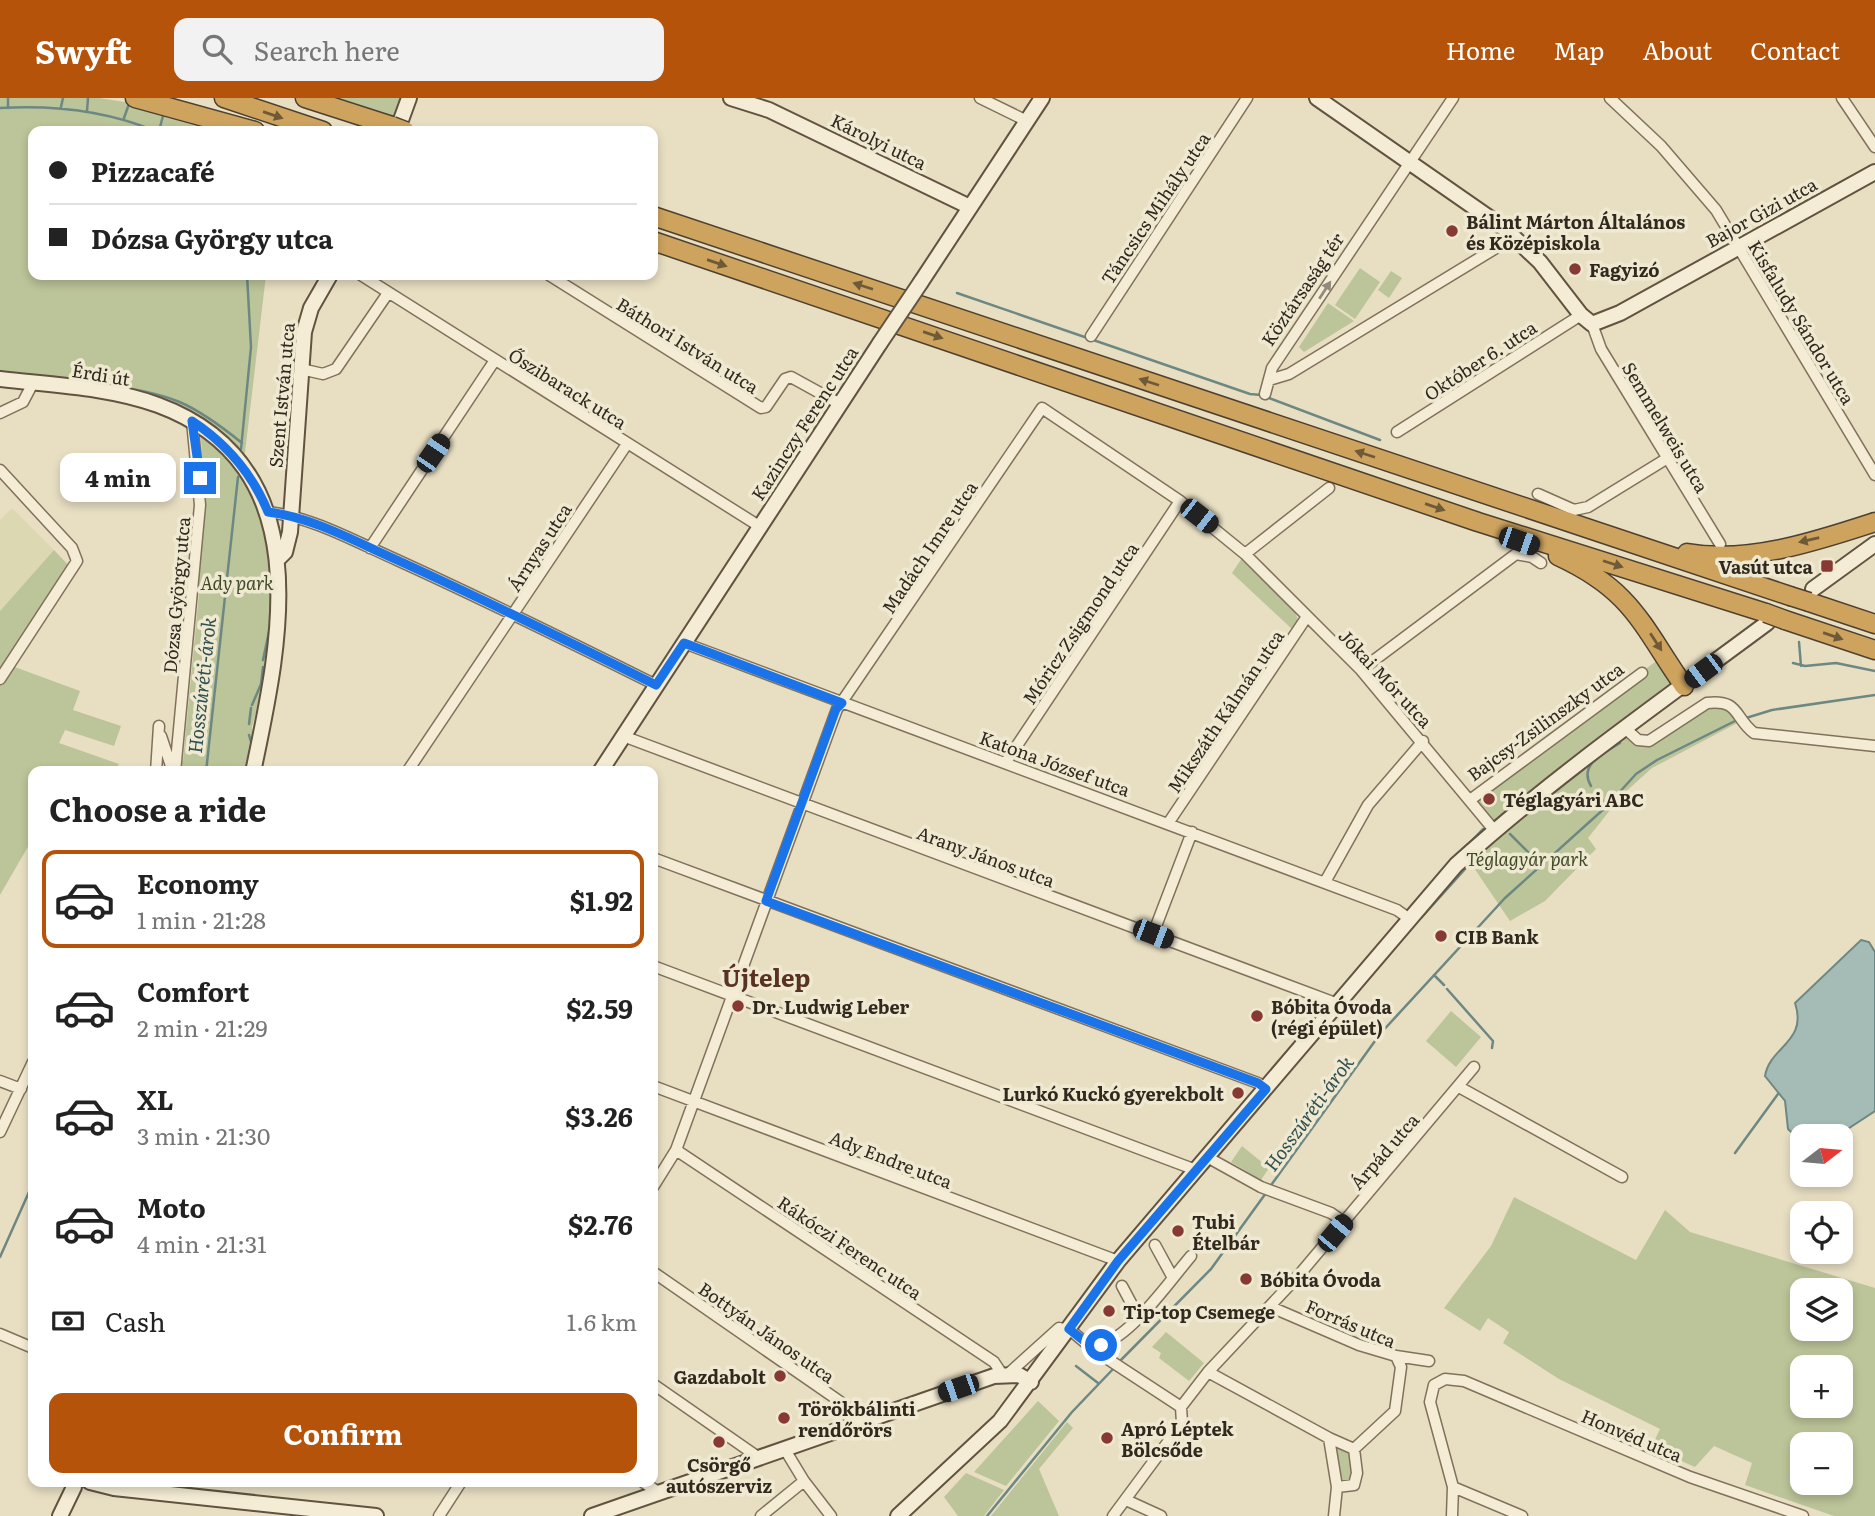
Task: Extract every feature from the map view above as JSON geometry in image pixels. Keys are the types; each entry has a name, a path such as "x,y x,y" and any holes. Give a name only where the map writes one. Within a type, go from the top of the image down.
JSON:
{"highway":[{"path":"135,98 236,126"},
{"path":"162,98 240,126"},
{"path":"224,98 308,126"},
{"path":"305,98 387,126"},
{"path":"658,218 1565,523 1790,596 1811,596 1875,624"},
{"path":"658,243 1478,522 1875,650"},
{"path":"1478,522 1497,534 1568,561 1617,590 1641,619 1684,686"},
{"path":"1565,523 1603,528 1707,556 1768,550 1875,522"}],"main road":[{"path":"400,126 409,98"},
{"name":"Károlyi utca","path":"731,98 752,100 970,207"},
{"name":"Kazinczy Ferenc utca","path":"604,766 1042,98"},
{"path":"1317,98 1411,161 1514,237 1548,272 1586,319"},
{"name":"Bajor Gizi utca","path":"1586,319 1620,313 1875,172"},
{"name":"Szent István utca","path":"254,766 275,640 279,558 285,552 290,514 306,319 327,280"},
{"name":"Érdi út","path":"0,379 134,398 156,404 192,421 221,443 246,470 268,512 279,558"},
{"path":"1811,596 1875,544"},
{"path":"898,1516 1000,1421 1118,1261 1456,865 1494,830 1773,619"},
{"path":"1005,1374 1013,1405"},
{"path":"598,1515 758,1457 1005,1374 1031,1382"},
{"path":"60,1516 74,1487"},
{"path":"107,1487 256,1509 376,1516"}],"street":[{"path":"980,98 1027,121"},
{"name":"Táncsics Mihály utca","path":"1091,335 1247,98"},
{"name":"Köztársaság tér","path":"1265,394 1272,368 1453,98"},
{"name":"Kisfaludy Sándor utca","path":"1610,98 1641,124 1683,170 1739,246 1875,475"},
{"path":"1842,98 1875,147"},
{"path":"1269,380 1289,374 1514,237"},
{"name":"Őszibarack utca","path":"368,280 759,526"},
{"name":"Báthori István utca","path":"557,280 761,408 766,407 785,379 792,376 840,404"},
{"path":"300,369 323,374 336,369 388,293"},
{"name":"Október 6. utca","path":"1397,432 1586,319"},
{"name":"Semmelweis utca","path":"1586,319 1666,460 1720,544"},
{"path":"1288,347 1307,361"},
{"path":"370,548 495,360"},
{"path":"0,413 23,402 33,383"},
{"name":"Jókai Mór utca","path":"1042,408 1180,500 1245,554 1306,618 1361,670 1423,741 1494,830"},
{"name":"Madách Imre utca","path":"658,1179 677,1150 836,709 1042,408"},
{"name":"Dózsa György utca","path":"175,766 200,505 192,421"},
{"name":"Árnyas utca","path":"411,766 627,444"},
{"path":"1538,494 1574,510 1588,507 1666,460"},
{"path":"0,470 72,548 76,561 0,679"},
{"path":"1245,554 1329,488"},
{"name":"Móricz Zsigmond utca","path":"1006,762 1180,500"},
{"path":"268,512 290,514 370,548 514,613 656,685"},
{"path":"1361,670 1516,554 1532,556 1541,563"},
{"name":"Mikszáth Kálmán utca","path":"1169,822 1306,618"},
{"name":"Katona József utca","path":"684,643 1169,822 1401,911 1411,920"},
{"name":"Bajcsy-Zsilinszky utca","path":"1470,800 1642,674"},
{"path":"1626,729 1638,740 1649,741 1707,703 1725,703 1737,711 1754,733 1875,746"},
{"name":"Dózsa György utca","path":"156,766 159,730 172,766"},
{"name":"Arany János utca","path":"623,736 1338,1004"},
{"path":"1325,882 1368,805 1423,741"},
{"path":"1153,934 1192,832"},
{"path":"658,860 1258,1083 1266,1089"},
{"path":"658,968 1196,1170"},
{"name":"Árpád utca","path":"1114,1516 1182,1423 1181,1407 1208,1372 1271,1307 1474,1067"},
{"path":"0,1132 28,1073"},
{"path":"0,1081 21,1089"},
{"path":"1459,1087 1622,1177"},
{"name":"Ady Endre utca","path":"658,1088 1118,1261"},
{"name":"Rákóczi Ferenc utca","path":"677,1150 994,1362 1005,1374"},
{"path":"1207,1157 1261,1187 1345,1222"},
{"path":"1156,1245 1173,1278"},
{"path":"1098,1352 1101,1345 1112,1341 1139,1316 1191,1256"},
{"name":"Bottyán János utca","path":"658,1275 845,1405 858,1423"},
{"path":"1122,1286 1139,1316"},
{"name":"Forrás utca","path":"1271,1307 1359,1345 1396,1356 1401,1367 1395,1411 1354,1449"},
{"path":"1005,1374 1059,1328 1069,1329 1098,1352 1181,1407"},
{"path":"0,1334 28,1346"},
{"path":"1396,1356 1429,1362"},
{"path":"1208,1372 1354,1449 1356,1482 1350,1486 1337,1487"},
{"name":"Honvéd utca","path":"1452,1487 1430,1397 1438,1382 1450,1379 1517,1402 1716,1487 1802,1516"},
{"path":"658,1387 758,1457"},
{"path":"1329,1438 1337,1487 1334,1516"},
{"path":"785,1448 804,1481 831,1516"},
{"path":"761,1516 804,1481"},
{"path":"439,1516 458,1487"},
{"path":"650,1487 658,1492"},
{"path":"1452,1516 1452,1487 1522,1516"},
{"path":"1126,1500 1161,1516"}],"shaded area":[{"path":"12,508 54,550 0,611 0,520"}],"green space":[{"path":"0,98 99,98 125,102 213,126 28,126 28,280 265,280 244,461 193,417 0,375"},
{"path":"337,98 403,98 395,119"},
{"path":"1360,268 1380,282 1355,319 1335,305"},
{"path":"1391,271 1402,278 1389,298 1378,290"},
{"path":"1328,303 1354,321 1304,352 1299,347"},
{"name":"Ady park","path":"201,434 243,474 269,533 274,611 262,690 252,727 254,745 249,766 179,766 180,761 183,761 199,593 196,593 203,504"},
{"path":"54,550 74,571 12,666 80,691 73,710 121,726 114,746 65,730 59,743 119,764 118,766 28,766 28,847 0,895 0,686 11,666 0,674 0,611"},
{"path":"1242,558 1295,612 1299,622 1293,630 1232,573"},
{"name":"Téglagyár park","path":"1663,656 1684,686 1626,729 1643,742 1718,702 1743,720 1652,768 1622,795 1588,838 1596,849 1545,901 1510,921 1472,865 1494,830 1470,800"},
{"path":"1451,1011 1481,1037 1456,1067 1426,1041"},
{"path":"1242,1146 1269,1168 1261,1180 1231,1162"},
{"path":"1514,1197 1636,1260 1665,1210 1690,1232 1842,1278 1790,1278 1790,1341 1853,1341 1853,1281 1875,1288 1875,1516 1834,1516 1745,1485 1752,1463 1714,1446 1695,1467 1651,1448 1660,1429 1559,1379 1503,1343 1509,1332 1488,1318 1480,1331 1444,1308 1491,1246"},
{"path":"1166,1332 1204,1363 1189,1381 1159,1358 1161,1353 1152,1347"},
{"path":"1038,1401 1059,1421 1006,1486 974,1472"},
{"path":"1067,1422 1073,1428 1039,1469 1059,1516 991,1516"},
{"path":"1334,1444 1351,1450 1353,1481 1340,1481"},
{"path":"966,1473 1004,1490 984,1516 958,1516 944,1497"}],"water":[{"path":"1861,940 1869,942 1875,952 1875,1111 1853,1125 1790,1124 1790,1131 1788,1129 1785,1101 1765,1076 1774,1057 1793,1035 1798,1016 1795,1003"}],"waterway":[{"path":"8,98 8,108"},
{"path":"61,107 63,98"},
{"path":"87,111 88,98"},
{"path":"124,118 130,101"},
{"path":"0,108 79,110 141,126"},
{"path":"160,126 164,112"},
{"name":"Hosszúréti-árok","path":"241,449 251,347 247,280"},
{"path":"957,293 1250,394 1261,395"},
{"path":"108,385 149,392 180,402 242,443"},
{"path":"1269,398 1380,440"},
{"name":"Hosszúréti-árok","path":"207,766 238,477"},
{"path":"263,660 270,627"},
{"path":"1799,642 1801,666"},
{"path":"1793,663 1805,666 1836,663 1875,671"},
{"path":"252,705 261,684 263,667"},
{"name":"Hosszúréti-árok","path":"1746,718 1772,710 1875,695"},
{"path":"249,724 251,708"},
{"name":"Hosszúréti-árok","path":"1269,1188 1380,1034 1505,898 1606,807 1636,774 1657,760 1739,719"},
{"path":"249,735 252,745"},
{"path":"1591,786 1588,778 1590,765 1600,755 1620,743"},
{"path":"1596,792 1607,805"},
{"path":"1461,852 1483,829"},
{"path":"1510,834 1541,865"},
{"path":"1421,918 1475,858"},
{"path":"1434,975 1444,985"},
{"path":"1447,989 1493,1041 1492,1048"},
{"path":"1735,1153 1778,1094"},
{"name":"Hosszúréti-árok","path":"1119,1362 1211,1269 1266,1193"},
{"name":"Hosszúréti-árok","path":"0,1257 28,1194"},
{"path":"1076,1366 1098,1383"},
{"name":"Hosszúréti-árok","path":"987,1516 1072,1412 1115,1367"}],"place":[{"name":"Bálint Márton Általános és Középiskola","path":"1452,231"},
{"name":"Fagyizó","path":"1575,269"},
{"name":"Vasút utca","path":"1827,566"},
{"name":"Téglagyári ABC","path":"1489,799"},
{"name":"CIB Bank","path":"1441,936"},
{"name":"Dr. Ludwig Leber","path":"738,1006"},
{"name":"Bóbita Óvoda (régi épület)","path":"1257,1016"},
{"name":"Lurkó Kuckó gyerekbolt","path":"1238,1093"},
{"name":"Tubi Ételbár","path":"1178,1231"},
{"name":"Bóbita Óvoda","path":"1246,1279"},
{"name":"Tip-top Csemege","path":"1109,1311"},
{"name":"Gazdabolt","path":"780,1376"},
{"name":"Törökbálinti rendőrörs","path":"784,1418"},
{"name":"Apró Léptek Bölcsőde","path":"1107,1438"},
{"name":"Csörgő autószerviz","path":"719,1442"}],"district":[{"name":"Újtelep","path":"766,976"}],"route":[{"path":"200,478 192,421 221,443 246,470 268,512 290,514 370,548 514,613 656,685 684,643 842,703 836,709 766,901 1258,1083 1266,1089 1118,1261 1069,1329 1098,1352 1101,1345"}]}
